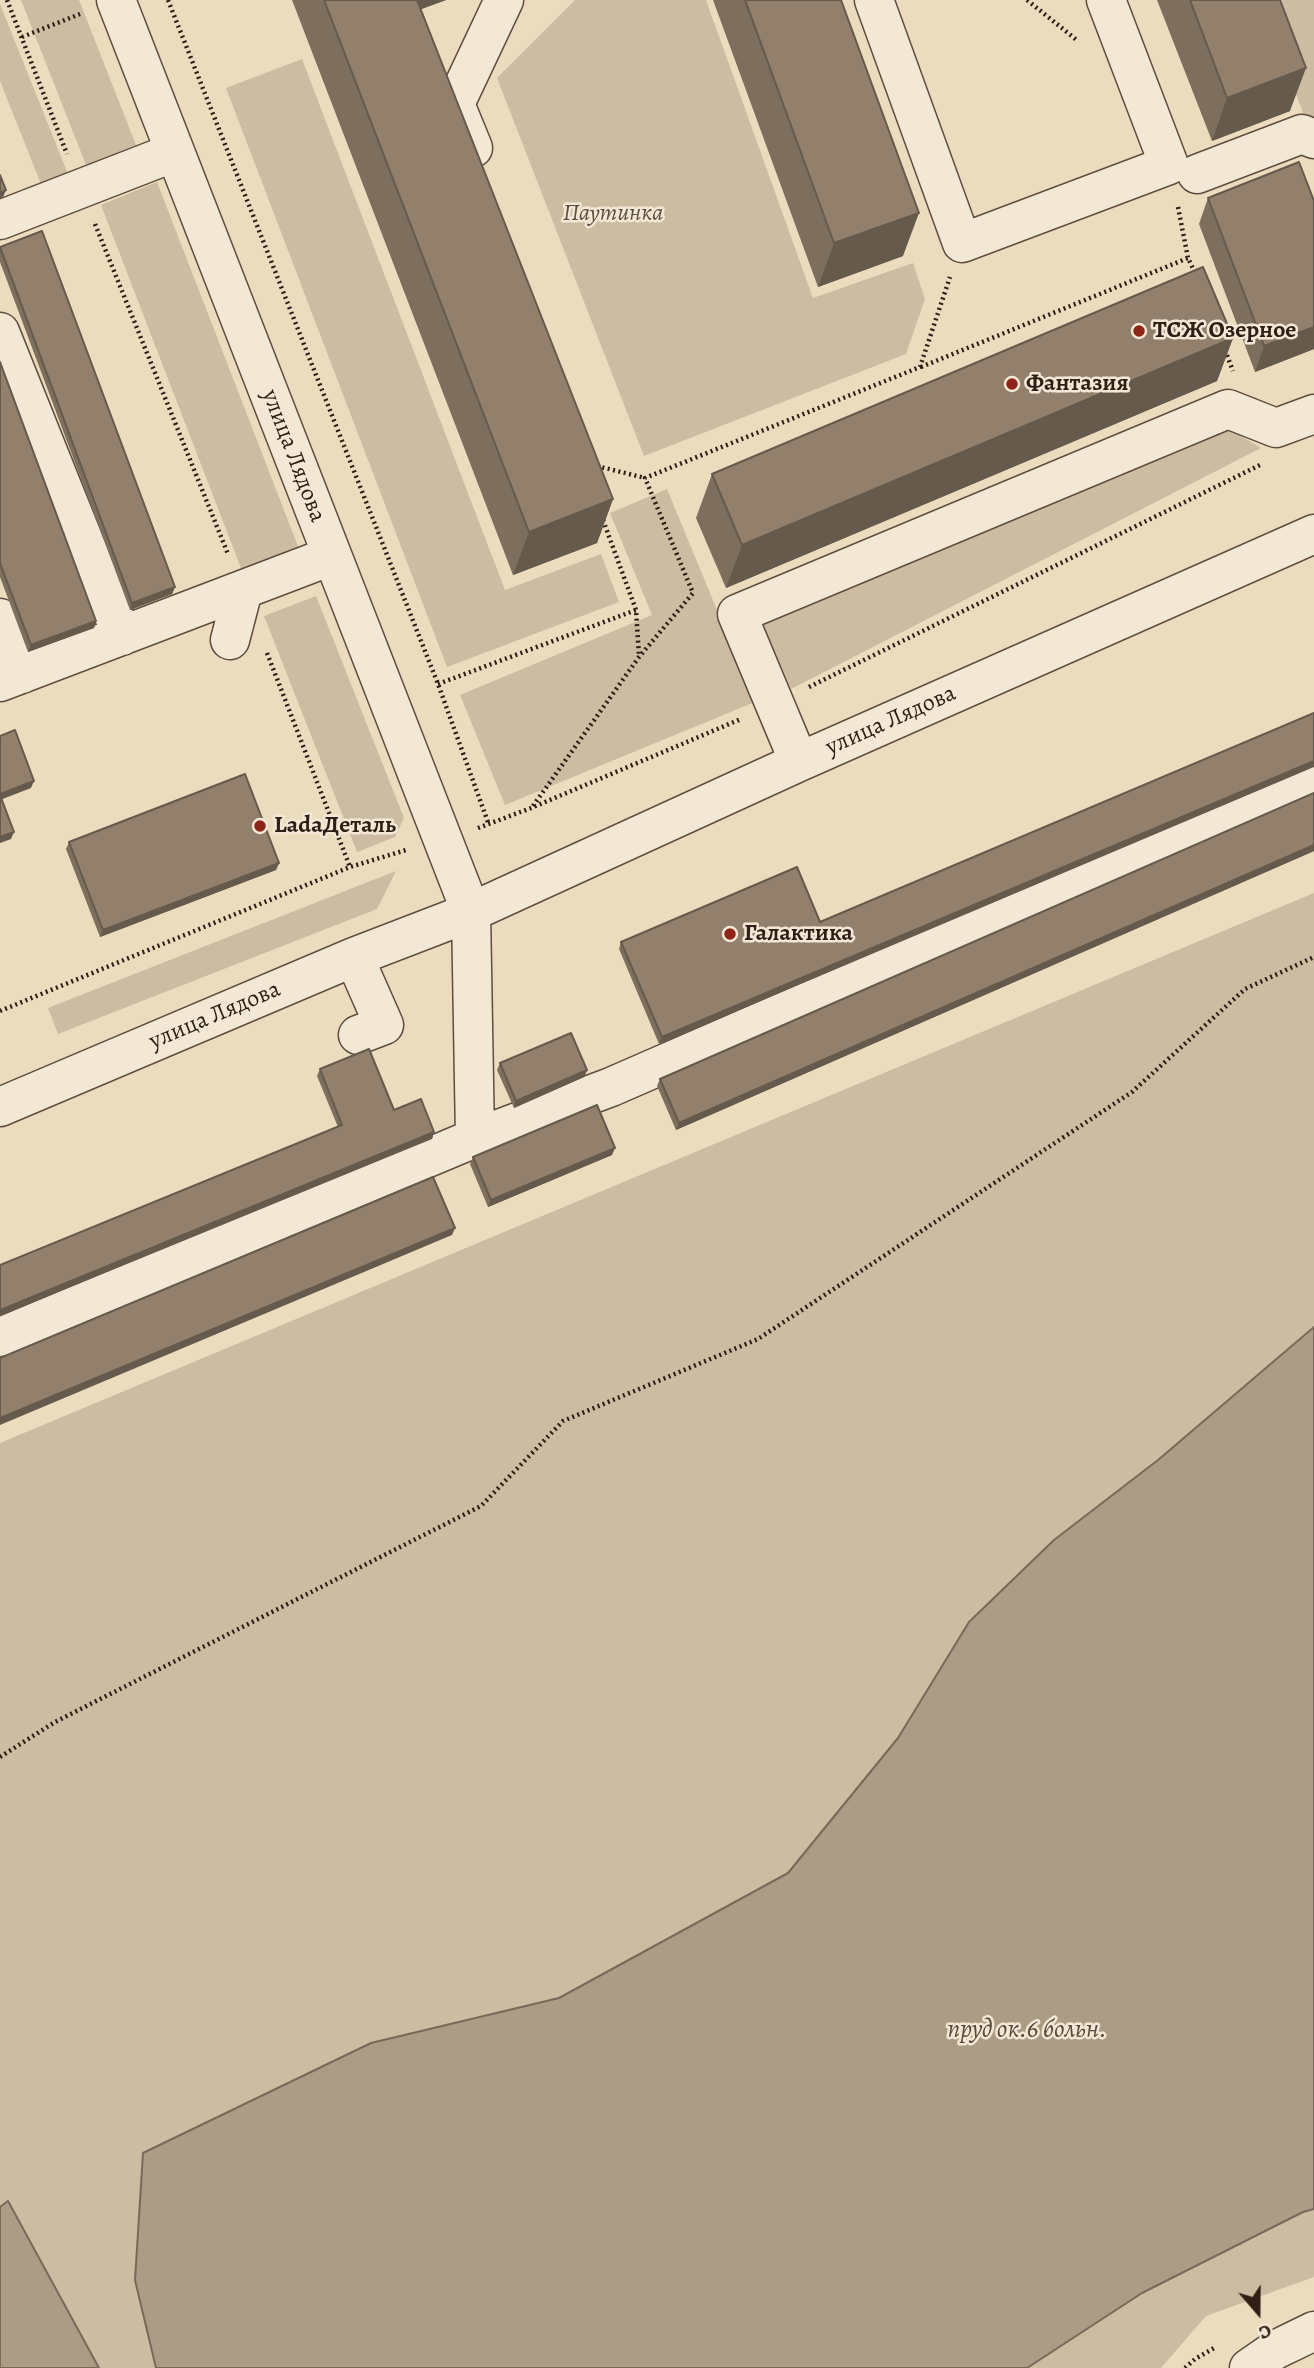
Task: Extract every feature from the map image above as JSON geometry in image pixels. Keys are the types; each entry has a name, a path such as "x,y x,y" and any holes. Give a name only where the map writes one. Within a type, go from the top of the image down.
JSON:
{"street":[{"name":"улица Лядова","path":"116,0 471,912"},
{"path":"485,181 455,104 503,0"},
{"path":"874,0 962,243 1302,134 1314,139"},
{"path":"1105,0 1183,170"},
{"path":"0,220 175,152"},
{"path":"0,332 122,636"},
{"path":"799,762 737,614 1228,410 1276,428 1314,414"},
{"name":"улица Лядова","path":"0,1107 354,957 471,912 799,762 1314,534"},
{"path":"0,618 11,678 331,556"},
{"path":"230,640 243,590"},
{"path":"0,1337 475,1138 624,1081 1314,781"},
{"path":"471,912 475,1138"},
{"path":"354,957 384,1025 358,1035"},
{"path":"1249,2368 1275,2350 1314,2331"}],"path":[{"path":"0,1011 351,867 7,0"},
{"path":"22,37 116,0"},
{"path":"168,0 438,684 489,825 775,704 1261,464"},
{"path":"1183,170 1188,258 1199,284"},
{"path":"920,367 962,243"},
{"path":"598,476 597,465 645,478 1188,258"},
{"path":"1225,348 1240,387 1228,410"},
{"path":"531,808 639,657 693,593 645,478"},
{"path":"602,509 603,520 636,610 639,657"},
{"path":"438,684 636,610"},
{"path":"0,1757 55,1722 481,1506 563,1421 758,1339 1132,1092 1245,989 1314,957"}],"green space":[{"path":"21,0 79,0 136,145 86,165"},
{"name":"Паутинка","path":"575,0 706,0 813,298 913,263 925,299 906,354 644,456 497,78"},
{"path":"1261,0 1314,0 1314,121 1306,121"},
{"path":"0,4 68,174 41,184 0,81"},
{"path":"302,59 505,590 601,554 619,602 447,667 226,88"},
{"path":"157,182 301,554 244,576 101,205"},
{"path":"1224,426 1261,448 791,689 762,622"},
{"path":"667,489 755,702 505,805 460,695 652,615 610,513"},
{"path":"316,596 404,818 395,837 357,852 264,616"},
{"path":"396,871 377,909 58,1034 48,1008"},
{"path":"1314,893 1314,2277 1206,2316 1161,2368 0,2368 0,1443"}],"water":[{"name":"пруд ок.6 больн.","path":"1314,1327 1314,2209 1303,2212 1142,2293 1027,2368 156,2368 135,2280 143,2153 371,2043 559,1998 788,1873 898,1738 969,1622 1054,1540 1158,1460"},
{"path":"8,2201 99,2368 0,2368 0,2207"}],"building":[{"path":"324,0 417,0 613,499 529,532"},
{"path":"745,0 841,0 919,213 834,243"},
{"path":"1190,0 1280,0 1306,68 1227,98"},
{"path":"1299,162 1314,201 1314,327 1264,346 1208,198"},
{"path":"0,175 6,190 0,193"},
{"path":"42,231 175,587 132,603 0,247"},
{"path":"1203,267 1233,338 742,545 712,474"},
{"path":"0,362 96,621 31,645 0,563"},
{"path":"1314,713 1314,761 662,1037 621,942 797,867 820,922"},
{"path":"15,730 34,781 0,794 0,736"},
{"path":"245,774 279,863 103,930 69,842"},
{"path":"1314,793 1314,845 679,1123 660,1079"},
{"path":"0,795 14,832 0,837"},
{"path":"571,1033 587,1070 516,1101 500,1063"},
{"path":"369,1049 394,1110 421,1099 434,1132 0,1310 0,1265 342,1125 320,1069"},
{"path":"597,1105 615,1148 491,1200 473,1157"},
{"path":"433,1177 455,1228 0,1418 0,1358"}],"place":[{"name":"ТСЖ Озерное","path":"1139,331"},
{"name":"Фантазия","path":"1012,384"},
{"name":"LadaДеталь","path":"260,826"},
{"name":"Галактика","path":"730,934"}]}
